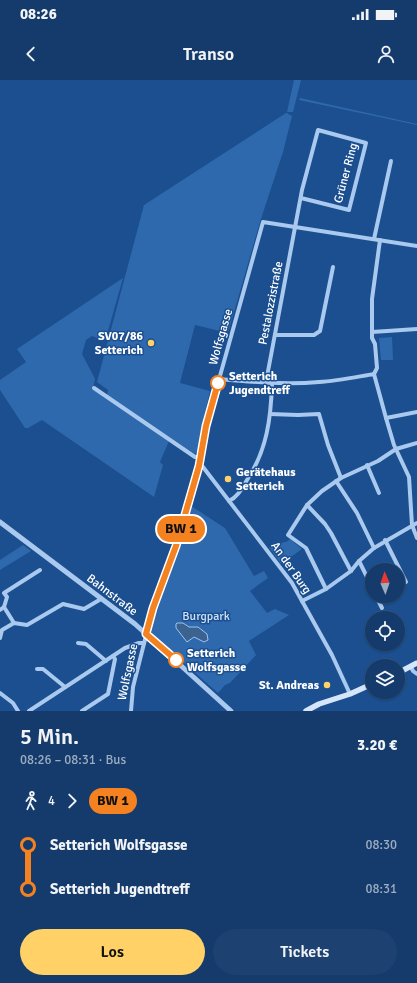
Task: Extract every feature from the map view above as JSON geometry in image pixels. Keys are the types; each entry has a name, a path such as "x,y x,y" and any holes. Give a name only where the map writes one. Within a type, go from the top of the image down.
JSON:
{"main road":[{"path":"405,670 417,663"},
{"path":"306,711 318,704 350,694 365,687"}],"street":[{"name":"Grüner Ring","path":"295,228 301,198 318,130 366,143 349,210 301,198"},
{"path":"374,239 391,161"},
{"name":"Wolfsgasse","path":"130,711 133,687 153,608 176,546 199,466 206,426 263,222 295,228"},
{"path":"295,228 417,246"},
{"name":"Pestalozzistraße","path":"266,382 295,228"},
{"path":"380,240 372,299 372,338 375,344 376,368 374,374 396,449 409,477 412,525 417,538"},
{"path":"275,335 314,335 320,331 332,267"},
{"path":"372,332 417,330"},
{"path":"219,378 272,383 320,382 374,374"},
{"path":"229,501 235,498 256,466 265,441 270,414 272,383"},
{"path":"94,388 195,457 201,457"},
{"path":"386,418 417,412"},
{"path":"270,414 319,414 328,445 341,478"},
{"path":"326,589 306,548 288,535 307,505 322,491 341,478 378,461 396,449 417,443"},
{"path":"368,465 380,493"},
{"name":"An der Burg","path":"199,466 203,467 292,583 332,655 350,694"},
{"path":"336,482 357,513 374,548"},
{"path":"307,505 325,524 351,571"},
{"name":"Bahnstraße","path":"0,522 146,634 231,711"},
{"path":"302,601 326,589 351,571 359,560 385,540 417,523"},
{"path":"385,540 406,582"},
{"path":"359,560 365,572"},
{"path":"14,623 2,608 7,597 4,593 40,570"},
{"path":"0,638 1,628 14,623 27,624 63,604 84,609 101,599"},
{"path":"380,603 382,608"},
{"path":"78,643 86,644 106,660"},
{"path":"29,711 125,648 139,643 144,643"},
{"path":"82,711 108,694 115,659 113,656"},
{"path":"411,667 417,674"},
{"path":"37,669 43,669 65,687"},
{"path":"0,693 13,703 18,711"}],"green space":[{"path":"294,80 301,80 293,112 287,112"},
{"path":"300,98 417,124 417,125 299,100"},
{"path":"286,113 292,116 283,152 260,222 228,333 195,325 180,383 210,391 202,425 204,431 199,449 195,454 107,395 108,390 97,382 144,205"},
{"path":"123,278 106,338 101,341 92,336 86,340 82,354 95,379 93,389 169,441 160,462 163,465 154,497 42,420 28,428 25,428 0,390 0,380 26,362 17,349"},
{"path":"392,337 393,360 381,360 379,338"},
{"name":"Burgpark","path":"191,506 225,528 254,576 264,571 268,578 250,591 267,613 275,609 289,615 249,641 256,655 230,683 225,685 218,693 152,635 158,604 180,545"},
{"path":"290,539 302,549 281,564 269,547"},
{"path":"23,545 31,551 0,570 0,560"}],"shaded area":[{"path":"177,623 183,623 189,627 198,627 207,634 208,640 204,642 194,637 187,642 176,628"}],"bus line":[{"path":"176,660 146,634 153,608 176,546 199,466 206,426 218,383"}],"place":[{"name":"SV07/86 Setterich","path":"151,343"},
{"name":"Setterich Jugendtreff","path":"218,383"},
{"name":"Gerätehaus Setterich","path":"228,479"},
{"name":"Setterich Wolfsgasse","path":"176,660"},
{"name":"St. Andreas","path":"327,685"}]}
